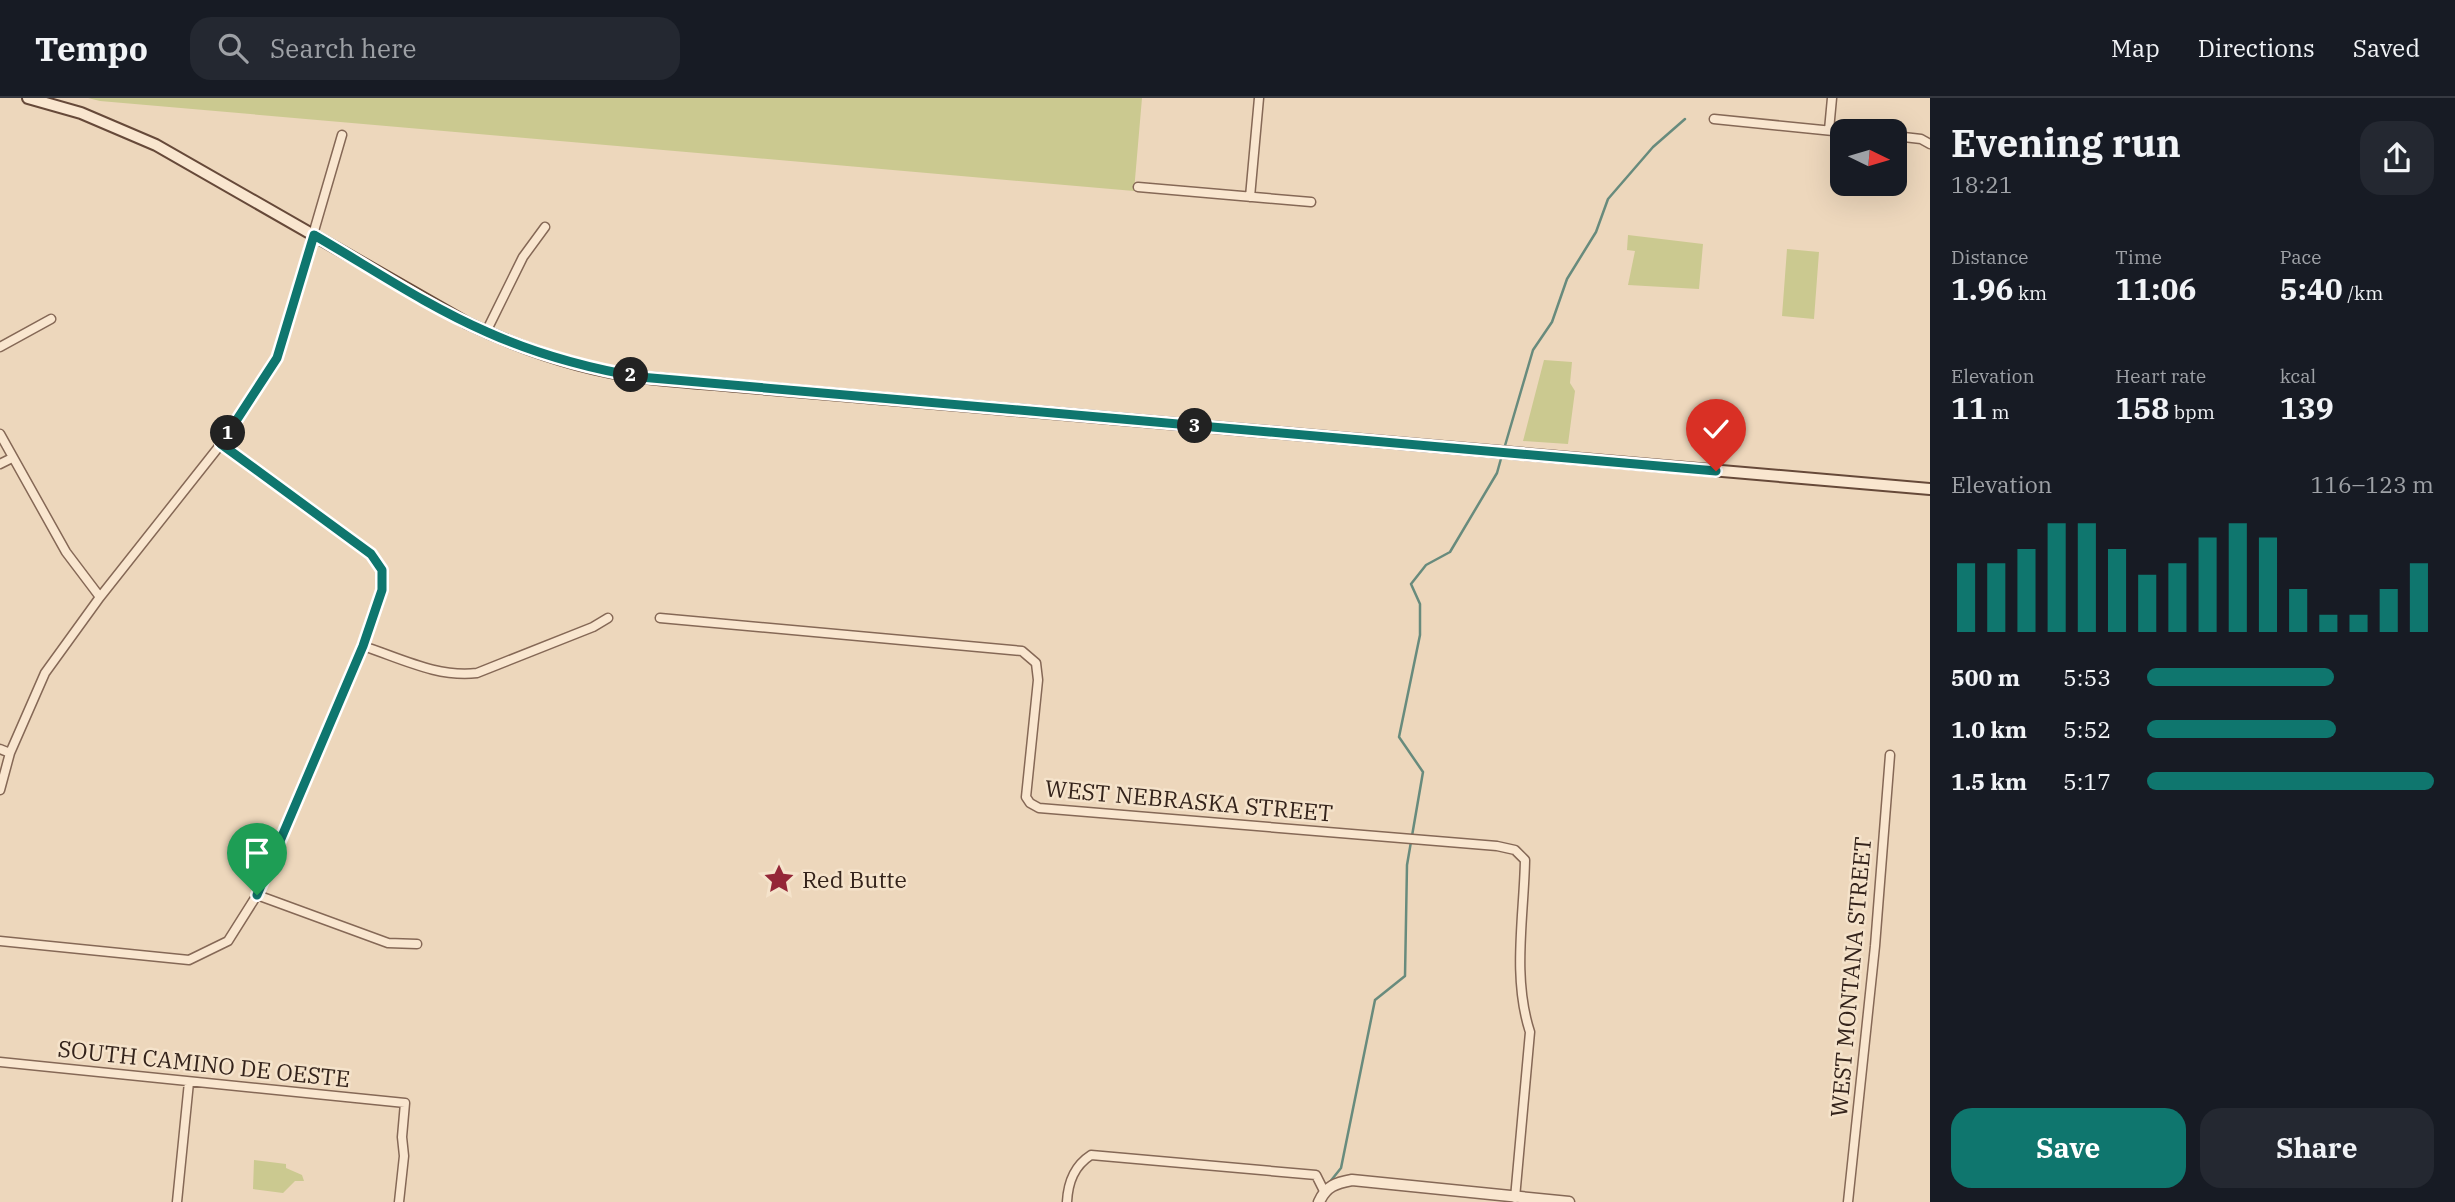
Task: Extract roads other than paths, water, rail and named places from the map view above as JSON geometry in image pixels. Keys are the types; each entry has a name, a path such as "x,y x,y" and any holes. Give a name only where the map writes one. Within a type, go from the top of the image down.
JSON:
{"main road":[{"path":"28,98 81,113 156,145 486,332 589,368 640,377 1930,489"}],"street":[{"path":"1251,197 1259,98"},
{"path":"1714,120 1829,131 1832,98"},
{"path":"0,790 10,753 45,673 100,597 221,444 277,358 342,135"},
{"path":"1908,136 1926,137 1930,144"},
{"path":"1138,187 1311,202"},
{"path":"486,332 523,257 545,227"},
{"path":"0,347 51,319"},
{"path":"0,434 66,552 100,597"},
{"path":"0,941 189,960 228,942 257,895 363,646 382,590 382,570 371,554 221,444"},
{"path":"0,464 12,458"},
{"path":"363,646 435,671 461,675 477,673 593,627 608,618"},
{"name":"WEST NEBRASKA STREET","path":"660,618 1022,652 1036,663 1038,680 1026,797 1039,808 1483,845 1515,850 1525,860 1525,899 1520,926 1523,1012 1530,1032 1515,1198"},
{"path":"0,749 10,753"},
{"name":"WEST MONTANA STREET","path":"1848,1202 1875,946 1890,754"},
{"path":"257,895 388,943 417,944"},
{"name":"SOUTH CAMINO DE OESTE","path":"0,1062 405,1103 402,1137 404,1156 399,1202"},
{"path":"177,1202 189,1082"},
{"path":"1067,1202 1068,1185 1081,1161 1091,1155 1317,1175 1324,1191"},
{"path":"1319,1202 1324,1191 1336,1183 1352,1180 1569,1202"}],"waterway":[{"path":"1504,449 1533,350 1552,322 1567,279 1596,232 1608,199 1653,147 1685,119"},
{"path":"1329,1183 1341,1168 1375,1000 1405,976 1407,865 1423,772 1399,737 1420,635 1420,604 1411,584 1426,565 1450,552 1497,473 1502,455"}],"place":[{"name":"Red Butte","path":"779,879"}]}
